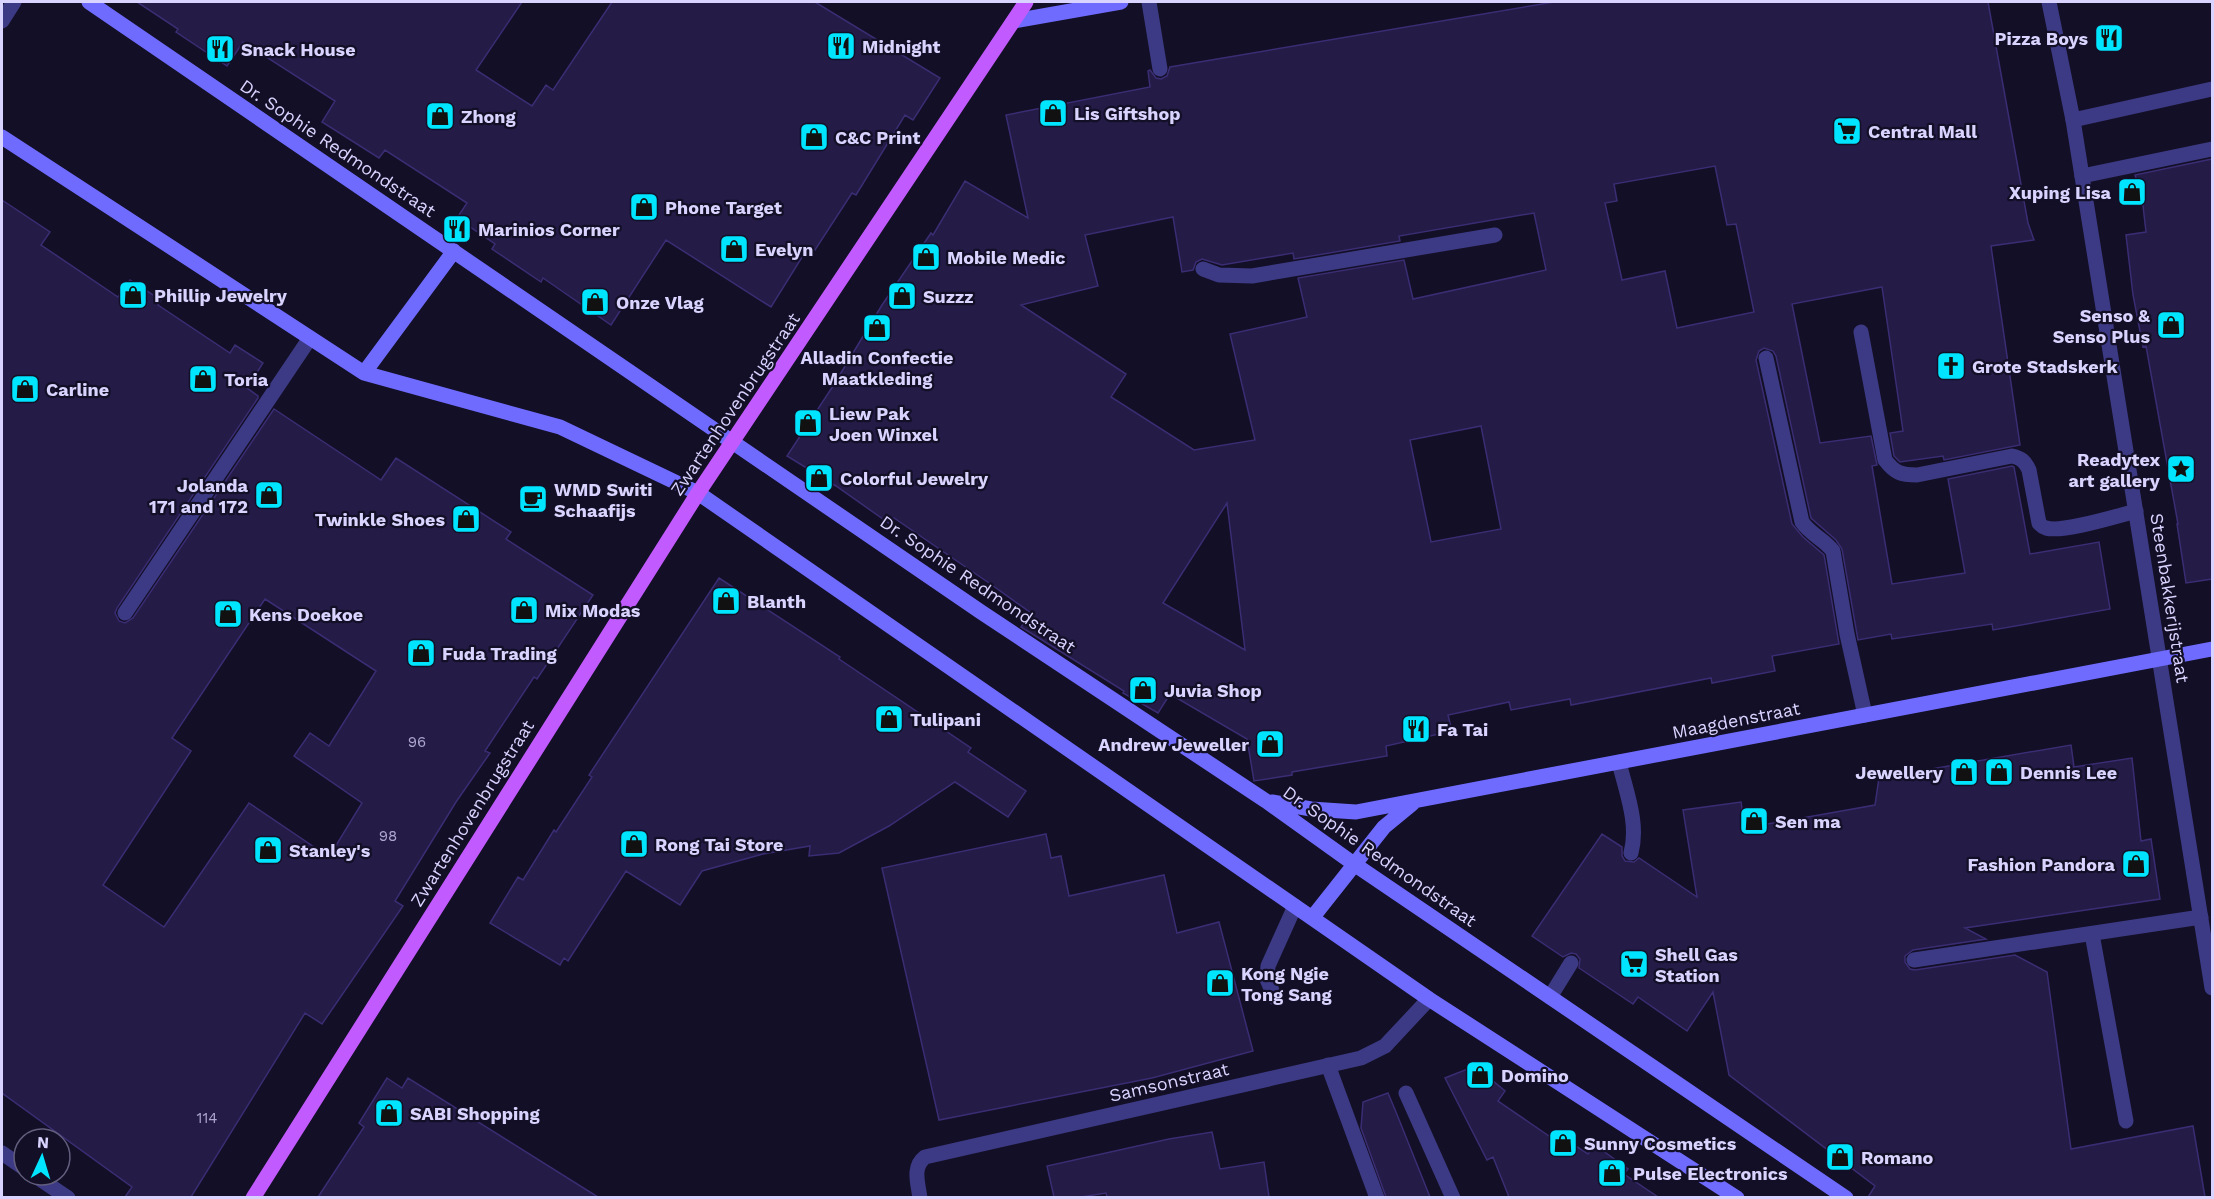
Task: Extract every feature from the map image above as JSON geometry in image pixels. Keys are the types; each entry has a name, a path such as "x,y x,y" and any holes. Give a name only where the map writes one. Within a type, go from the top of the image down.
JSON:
{"main road":[{"name":"Zwartenhovenbrugstraat","path":"253,1197 698,493 1026,2"}],"street":[{"path":"2,21 14,2"},
{"name":"Dr. Sophie Redmondstraat","path":"88,2 734,441 981,612 1266,801 1354,864 1846,1197"},
{"path":"1014,21 1121,2"},
{"path":"1149,2 1160,69"},
{"name":"Steenbakkerijstraat","path":"2049,2 2073,120 2212,988"},
{"path":"2073,120 2212,89"},
{"path":"2,137 364,373 560,427 698,493 1429,999 1737,1197"},
{"path":"2082,176 2212,148"},
{"path":"1203,269 1219,275 1252,276 1495,235"},
{"path":"364,373 454,250"},
{"path":"1861,332 1885,460 1893,470 1902,475 1917,475 2012,456 2019,457 2029,470 2039,522 2043,527 2049,529 2075,526 2136,511"},
{"path":"125,613 310,338"},
{"path":"1766,358 1802,522 1818,540 1828,545 1833,551 1847,634 1865,715"},
{"name":"Maagdenstraat","path":"1266,801 1311,809 1356,812 2212,648"},
{"path":"1619,762 1634,823 1635,839 1632,853"},
{"path":"1312,918 1384,827 1414,802"},
{"path":"1275,998 1268,979 1268,966 1295,906"},
{"path":"1914,960 2201,917"},
{"path":"2092,934 2126,1121"},
{"path":"1550,997 1571,963"},
{"name":"Samsonstraat","path":"919,1191 918,1165 925,1157 1361,1058 1385,1046 1429,999"},
{"path":"1328,1065 1377,1197"},
{"path":"1406,1093 1453,1197"},
{"path":"53,1187 68,1197"}],"building":[{"path":"137,2 522,2 476,70 532,106 546,85 553,90 612,2 815,2 940,78 913,120 905,115 856,195 852,193 815,250 809,246 771,307 666,240 611,325 543,278 541,282 492,249 495,244 457,218 467,203 385,150 379,158 322,122 335,101 243,42 227,66 176,32 178,29"},
{"path":"1554,2 1988,2 2028,223 2034,240 1991,246 2020,445 1944,460 1943,456 1900,462 1894,456 1890,433 1903,431 1882,287 1792,304 1820,443 1871,436 1877,465 1872,466 1892,584 1965,573 1948,479 2012,466 2030,554 2099,542 2110,609 1993,630 1992,624 1892,639 1891,634 1858,640 1842,549 1836,540 1811,518 1776,356 1773,351 1764,348 1759,351 1756,360 1792,524 1824,555 1839,644 1772,656 1775,671 1712,683 1711,678 1571,705 1570,699 1511,710 1509,702 1448,715 1452,731 1386,746 1387,756 1292,772 1292,775 1254,781 1247,739 1170,694 1158,713 1123,693 1124,691 1021,627 1031,613 989,583 894,518 890,524 836,486 787,456 882,305 931,233 933,235 965,181 1028,218 1006,115 1150,87 1148,71 1150,70 1156,78 1161,79 1167,76 1170,67","holes":["1715,166 1727,225 1736,224 1754,312 1677,328 1665,271 1622,280 1605,203 1617,201 1614,184","1534,213 1546,270 1413,299 1404,260 1298,278 1307,317 1230,334 1255,440 1194,450 1111,397 1126,374 1021,305 1098,286 1085,235 1173,217 1182,272 1193,270 1196,262 1202,259 1222,265 1293,253 1294,259 1400,241 1399,236","1481,426 1501,529 1431,542 1410,440","1227,503 1245,650 1163,603"]},
{"path":"2212,159 2212,579 2186,583 2178,524 2146,346 2143,347 2133,295 2126,235 2146,232 2142,197 2135,175"},
{"path":"2,200 50,232 41,245 118,297 130,280 161,300 158,305 230,353 235,345 263,363 247,388 258,398 117,608 115,613 119,621 125,623 133,618 274,409 381,480 396,458 511,532 506,539 593,595 537,679 534,677 485,751 490,753 456,802 395,901 403,906 322,1024 305,1013 191,1197 125,1197 132,1187 72,1144 72,1127 49,1127 2,1093","holes":["265,599 376,671 329,746 310,733 294,756 362,803 329,857 249,803 164,927 103,885 191,751 172,738"]},
{"path":"719,578 840,657 839,659 971,748 968,752 1026,791 1008,817 955,782 889,826 839,853 809,856 810,846 763,854 702,871 680,905 626,871 568,961 564,958 560,965 490,923 518,877 523,880 554,830 556,832 592,777 589,775"},
{"path":"2071,745 2074,767 2132,758 2141,841 2151,839 2160,899 1965,928 1986,939 1913,950 1905,956 1905,962 1910,969 1915,970 2015,955 2047,972 2071,1149 2193,1126 2205,1197 1868,1197 1875,1186 1729,1075 1713,992 1687,1031 1638,997 1633,1004 1579,968 1580,959 1576,954 1571,953 1563,957 1532,936 1602,834 1622,847 1622,856 1625,861 1634,862 1639,858 1697,897 1683,810 1741,802 1745,828 1875,805 1879,778"},
{"path":"1046,834 1051,858 1061,856 1069,896 1164,875 1177,933 1219,922 1253,1051 1152,1078 939,1120 882,868"},
{"path":"1475,1066 1505,1091 1498,1101 1549,1136 1553,1131 1588,1154 1595,1145 1628,1169 1624,1174 1658,1197 1509,1197 1493,1157 1487,1160 1445,1078"},
{"path":"387,1078 402,1088 408,1078 598,1197 318,1197 364,1127 359,1123"},
{"path":"1388,1093 1430,1197 1386,1197 1361,1128 1363,1102"},
{"path":"1212,1132 1220,1169 1264,1162 1269,1197 1107,1197 1106,1193 1081,1197 1054,1197 1047,1166 1169,1139"}],"place":[{"name":"Pizza Boys","path":"2109,38"},
{"name":"Midnight","path":"841,46"},
{"name":"Snack House","path":"220,49"},
{"name":"Lis Giftshop","path":"1053,113"},
{"name":"Zhong","path":"440,116"},
{"name":"Central Mall","path":"1847,131"},
{"name":"C&C Print","path":"814,137"},
{"name":"Xuping Lisa","path":"2132,192"},
{"name":"Phone Target","path":"644,207"},
{"name":"Marinios Corner","path":"457,229"},
{"name":"Evelyn","path":"734,249"},
{"name":"Mobile Medic","path":"926,257"},
{"name":"Phillip Jewelry","path":"133,295"},
{"name":"Suzzz","path":"902,296"},
{"name":"Onze Vlag","path":"595,302"},
{"name":"Senso & Senso Plus","path":"2171,325"},
{"name":"Alladin Confectie Maatkleding","path":"877,328"},
{"name":"Grote Stadskerk","path":"1951,366"},
{"name":"Toria","path":"203,379"},
{"name":"Carline","path":"25,389"},
{"name":"Liew Pak Joen Winxel","path":"808,423"},
{"name":"Readytex art gallery","path":"2181,469"},
{"name":"Colorful Jewelry","path":"819,478"},
{"name":"Jolanda 171 and 172","path":"269,495"},
{"name":"WMD Switi Schaafijs","path":"533,499"},
{"name":"Twinkle Shoes","path":"466,519"},
{"name":"Blanth","path":"726,601"},
{"name":"Mix Modas","path":"524,610"},
{"name":"Kens Doekoe","path":"228,614"},
{"name":"Fuda Trading","path":"421,653"},
{"name":"Juvia Shop","path":"1143,690"},
{"name":"Tulipani","path":"889,719"},
{"name":"Fa Tai","path":"1416,729"},
{"name":"Andrew Jeweller","path":"1270,744"},
{"name":"Jewellery","path":"1964,772"},
{"name":"Dennis Lee","path":"1999,772"},
{"name":"Sen ma","path":"1754,821"},
{"name":"Rong Tai Store","path":"634,844"},
{"name":"Stanley's","path":"268,850"},
{"name":"Fashion Pandora","path":"2136,864"},
{"name":"Shell Gas Station","path":"1634,964"},
{"name":"Kong Ngie Tong Sang","path":"1220,983"},
{"name":"Domino","path":"1480,1075"},
{"name":"SABI Shopping","path":"389,1113"},
{"name":"Sunny Cosmetics","path":"1563,1143"},
{"name":"Romano","path":"1840,1157"},
{"name":"Pulse Electronics","path":"1612,1173"}]}
